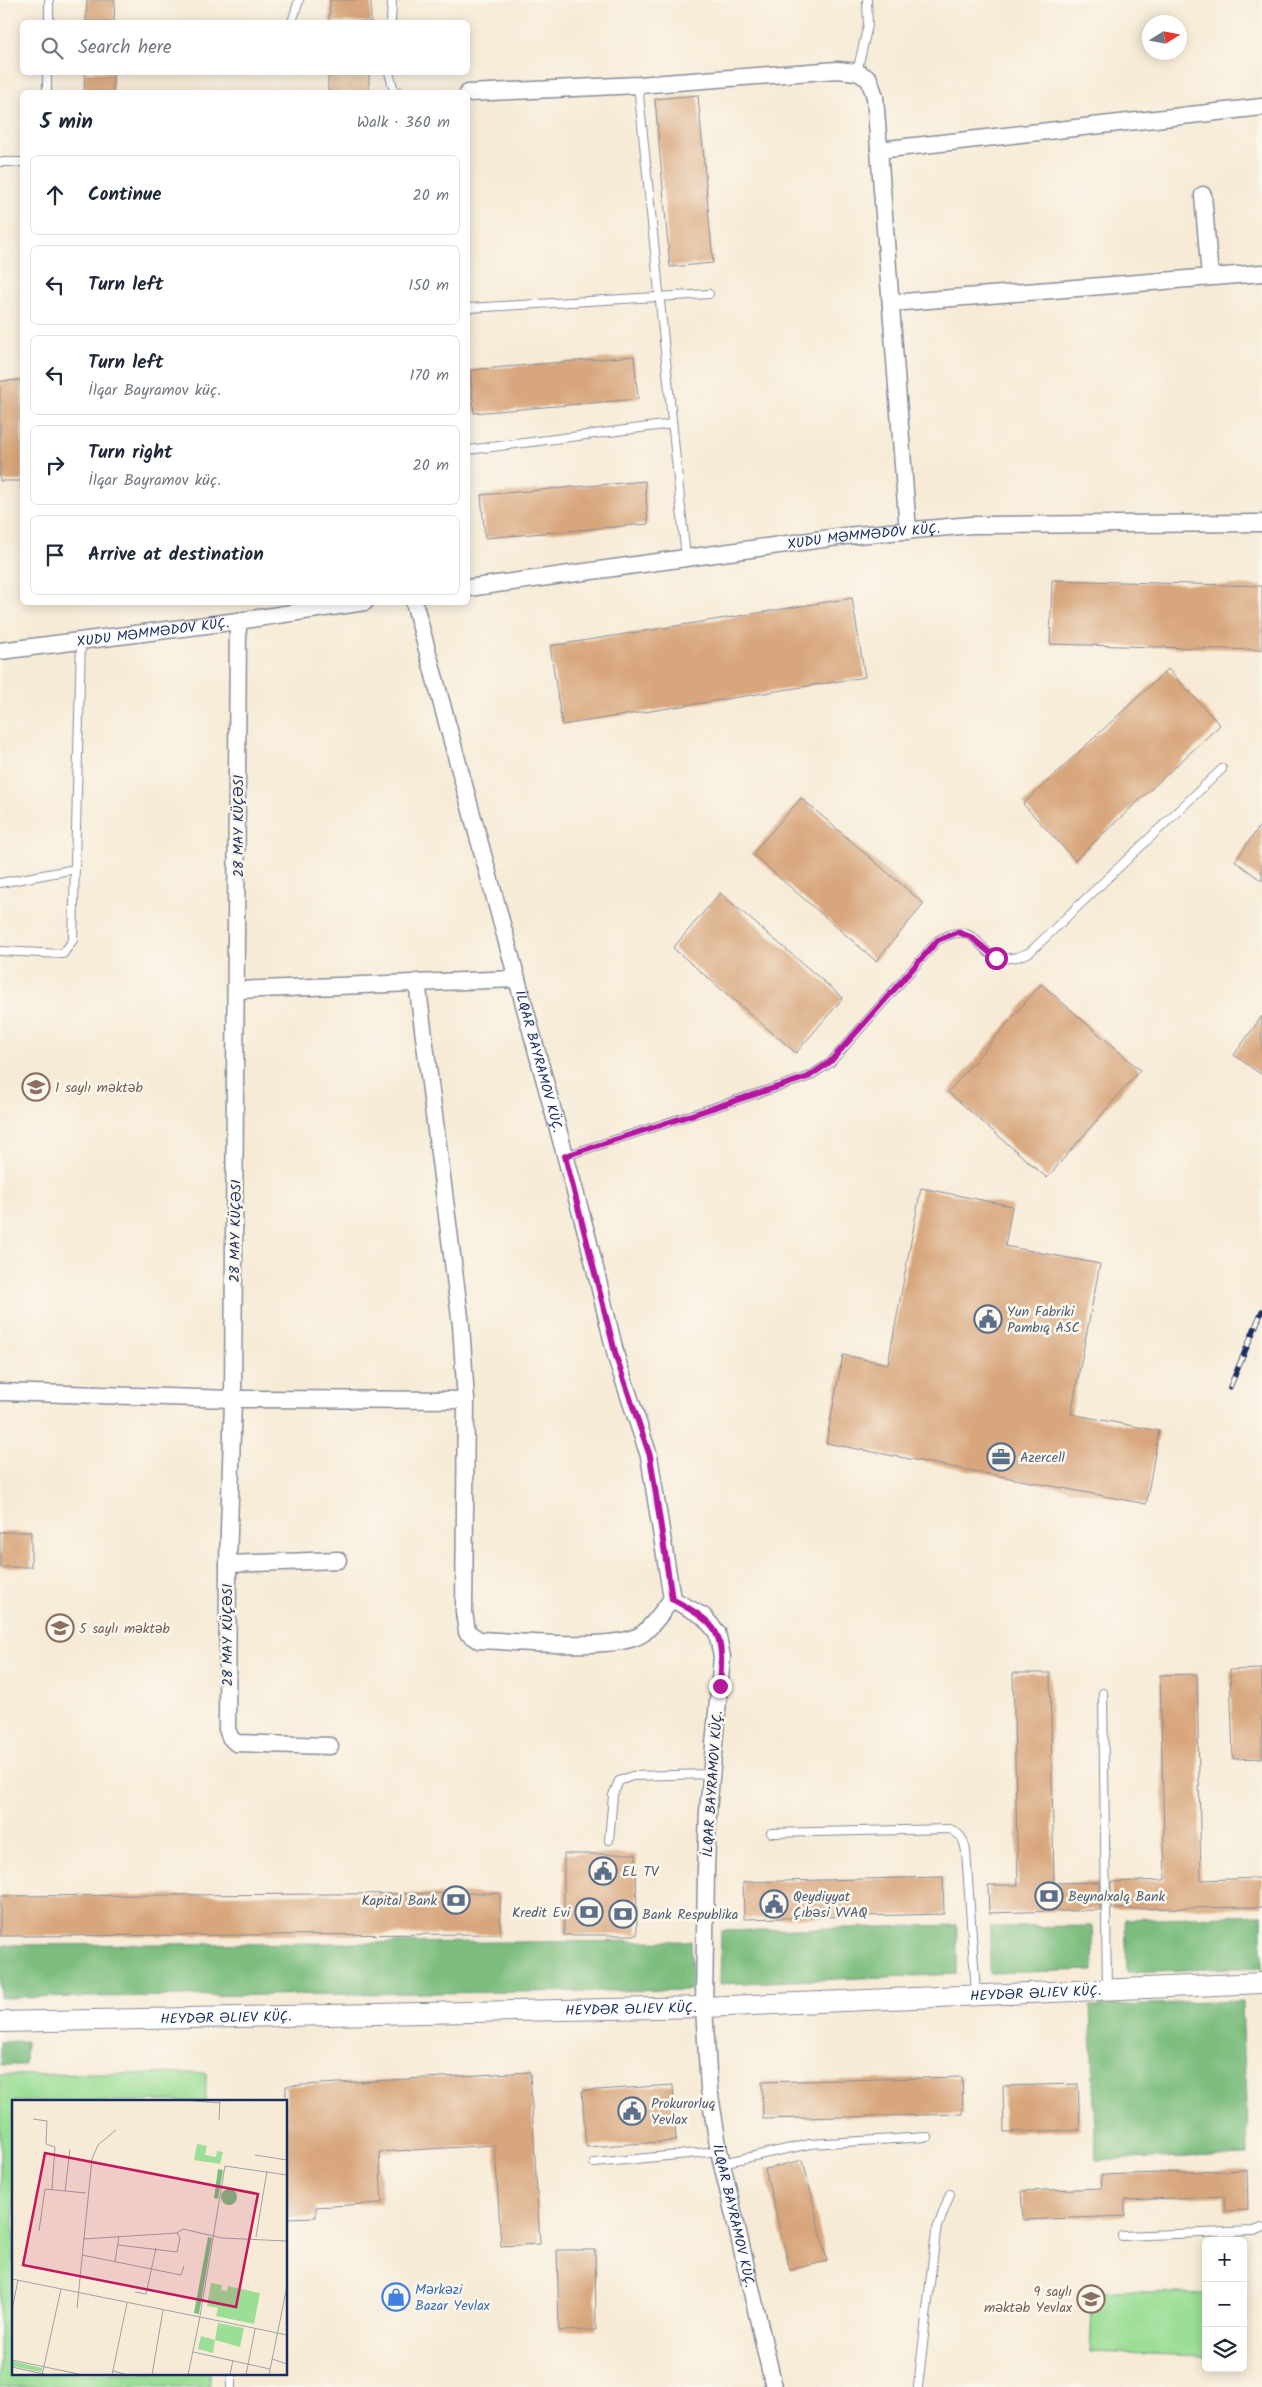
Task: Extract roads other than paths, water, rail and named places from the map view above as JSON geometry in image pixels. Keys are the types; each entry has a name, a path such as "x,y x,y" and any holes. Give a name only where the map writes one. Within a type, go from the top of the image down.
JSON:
{"street":[{"path":"470,92 638,85 837,70 857,72 868,79 875,97 908,531"},
{"path":"879,150 1262,107"},
{"path":"1203,195 1210,277"},
{"path":"890,303 1262,273"},
{"name":"XUDU MƏMMƏDOV KÜÇ.","path":"470,588 845,536 972,525 1262,523"},
{"name":"XUDU MƏMMƏDOV KÜÇ.","path":"0,651 238,621 345,605"},
{"name":"İLQAR BAYRAMOV KÜÇ.","path":"415,605 565,1156 617,1360 650,1456 672,1599 703,1616 716,1632 722,1657 706,1870 704,2007 709,2089 721,2157 774,2387"},
{"name":"28 MAY KÜÇƏSI","path":"238,621 233,1399 228,1564 227,1729 230,1737 236,1743 330,1746"},
{"path":"237,990 517,979"},
{"path":"417,982 461,1325 466,1400 464,1612 467,1632 479,1640 597,1644 623,1642 642,1634 672,1599"},
{"path":"0,1392 233,1399 466,1400"},
{"path":"228,1564 338,1560"},
{"name":"HEYDƏR ƏLIEV KÜÇ.","path":"0,2022 704,2007 1262,1983"}],"lane":[{"path":"49,0 49,20"},
{"path":"293,20 299,0"},
{"path":"391,20 392,0"},
{"path":"857,72 868,25 867,0"},
{"path":"47,75 47,90"},
{"path":"390,75 394,90"},
{"path":"638,85 686,558"},
{"path":"0,162 20,162"},
{"path":"470,308 708,294"},
{"path":"470,450 672,424"},
{"path":"0,951 63,954 73,940 81,641"},
{"path":"565,1156 808,1077 830,1062 938,940 958,932 971,937 996,958 1014,959 1030,952 1222,769"},
{"path":"0,883 75,869"},
{"path":"1103,1693 1107,1990"},
{"path":"609,1840 613,1795 619,1781 632,1776 712,1774"},
{"path":"772,1833 950,1830 959,1833 964,1841 966,1851 976,1995"},
{"path":"1262,1983 1262,1992"},
{"path":"594,2163 721,2157 810,2144 928,2137"},
{"path":"918,2387 936,2232 950,2194"},
{"path":"1122,2236 1254,2231 1262,2228"},
{"path":"231,2374 231,2387"}],"railway":[{"path":"1230,1387 1262,1311"}],"place":[{"name":"1 saylı məktəb","path":"36,1087"},
{"name":"Yun Fabriki Pambıq ASC","path":"988,1319"},
{"name":"Azercell","path":"1001,1457"},
{"name":"5 saylı məktəb","path":"60,1628"},
{"name":"EL TV","path":"603,1871"},
{"name":"Beynalxalq Bank","path":"1049,1896"},
{"name":"Kapital Bank","path":"456,1900"},
{"name":"Qeydiyyat Çıbəsi VVAQ","path":"774,1904"},
{"name":"Kredit Evi","path":"589,1912"},
{"name":"Bank Respublika","path":"623,1914"},
{"name":"Prokurorluq Yevlax","path":"632,2111"},
{"name":"Mərkəzi Bazar Yevlax","path":"396,2297"},
{"name":"9 saylı məktəb Yevlax","path":"1091,2299"}]}
